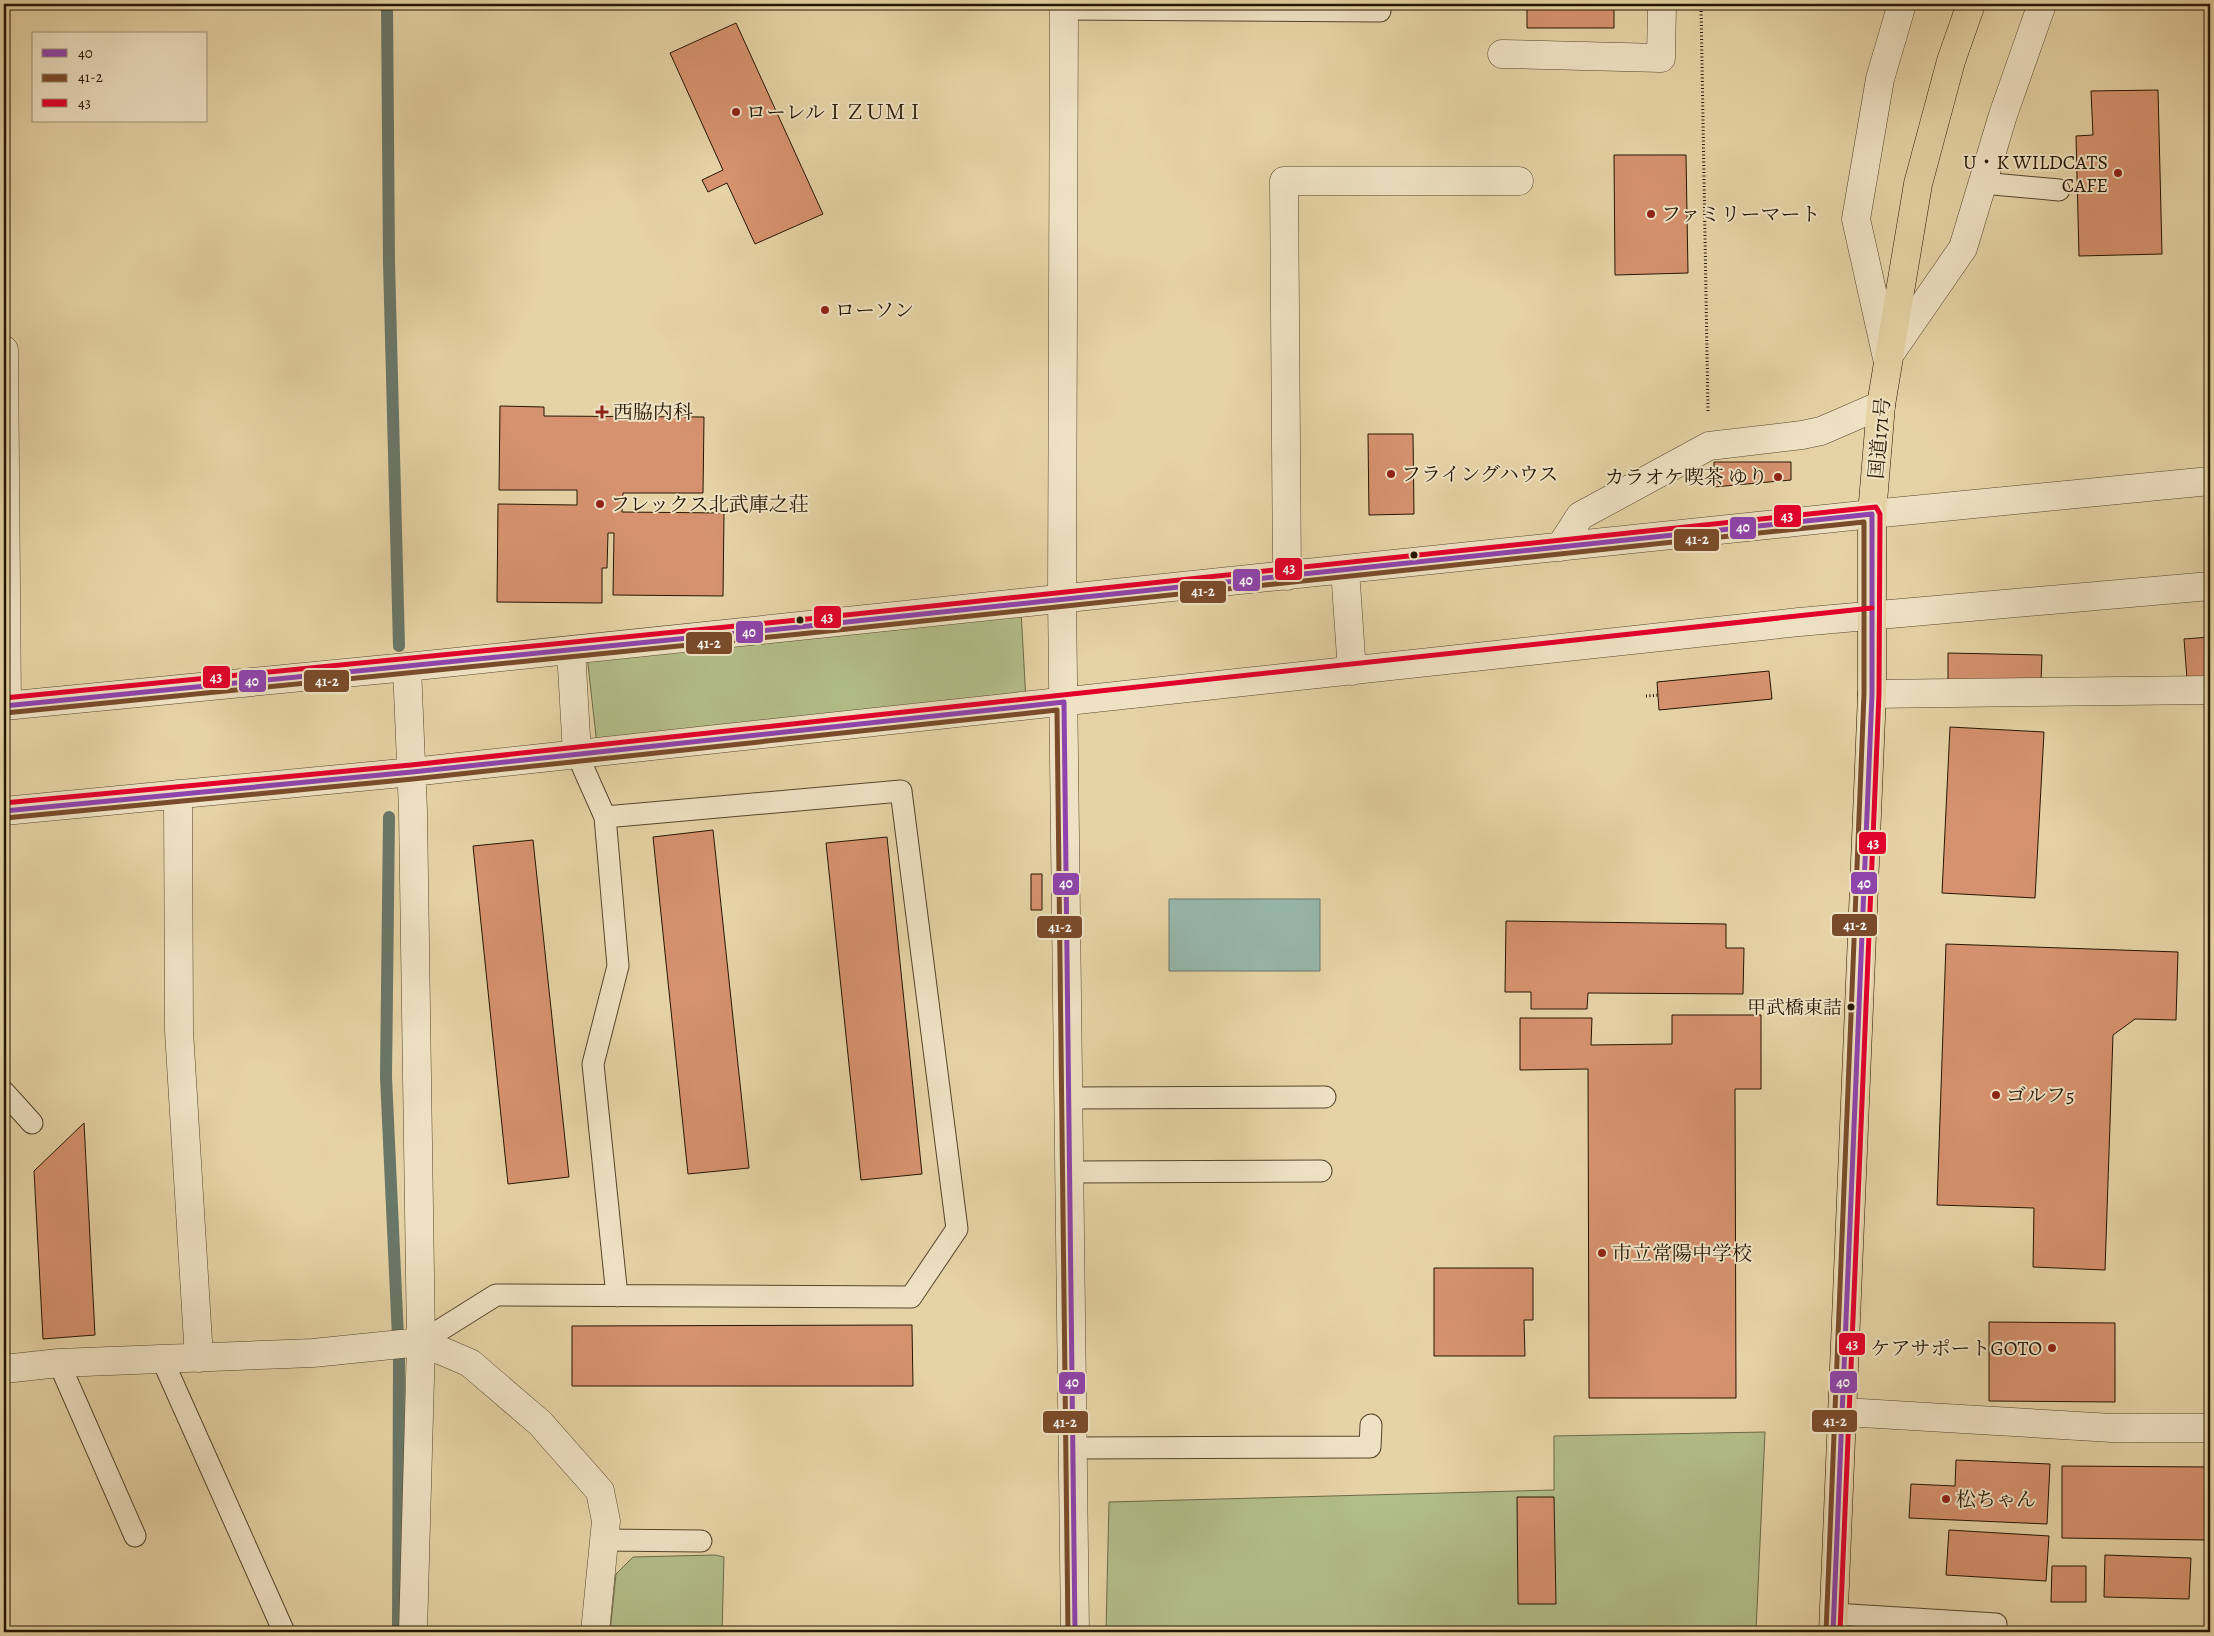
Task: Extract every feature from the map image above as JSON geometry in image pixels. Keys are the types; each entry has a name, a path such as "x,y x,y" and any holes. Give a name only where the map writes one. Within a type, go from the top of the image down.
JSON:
{"highway":[{"name":"国道171号","path":"1834,1623 1872,694 1872,514 1881,405 1887,358 1918,184 1951,62 1971,4"}],"street":[{"path":"1502,54 1661,58 1662,4"},
{"path":"1887,358 1856,219 1880,79 1902,4"},
{"path":"1887,358 1963,248 2002,115 2042,4"},
{"path":"1064,6 1062,599 1075,1632"},
{"path":"1287,576 1284,181 1519,181"},
{"path":"4,350 6,705 407,667 1872,514 2210,481"},
{"path":"1560,547 1580,516 1709,446 1802,435 1820,431 1881,405"},
{"path":"1345,570 1352,671"},
{"path":"4,811 412,772 1873,615 2210,586"},
{"path":"571,650 577,754"},
{"path":"407,667 412,772 421,1342 412,1632"},
{"path":"1872,694 2210,690"},
{"path":"178,794 179,1031 199,1358"},
{"path":"4,1369 58,1363 313,1353 421,1342 470,1363 540,1422 600,1491 606,1522 596,1632"},
{"path":"1844,1412 2112,1428 2210,1428"}],"lane":[{"path":"1064,6 1380,12"},
{"path":"1982,183 2059,190"},
{"path":"577,754 605,817 618,966 593,1064 617,1296"},
{"path":"421,1342 496,1295 911,1297 957,1229 901,791 605,817"},
{"path":"4,1092 32,1123"},
{"path":"1068,1098 1325,1098"},
{"path":"1069,1172 1321,1171"},
{"path":"162,1359 284,1632"},
{"path":"58,1363 135,1536"},
{"path":"1073,1448 1370,1447 1371,1425"},
{"path":"604,1540 701,1541"},
{"path":"1834,1623 1996,1624 1996,1632"}],"path":[{"path":"1701,4 1709,446"},
{"path":"1646,696 1658,695"}],"green space":[{"path":"1021,611 1026,701 597,745 587,656"},
{"path":"1765,1432 1756,1632 1106,1632 1109,1502 1554,1490 1554,1436"},
{"path":"715,1555 724,1557 722,1632 610,1632 616,1574 633,1557"}],"water":[{"path":"1169,899 1320,899 1320,971 1169,971"}],"building":[{"path":"1527,4 1614,4 1614,28 1527,28"},
{"name":"ローレルＩＺＵＭＩ","path":"736,23 823,214 755,244 727,183 708,192 702,180 723,170 670,53"},
{"path":"2158,90 2162,254 2079,256 2076,136 2093,135 2091,91"},
{"name":"ファミリーマート","path":"1614,155 1686,155 1688,273 1615,275"},
{"name":"フレックス北武庫之荘","path":"500,406 544,407 544,416 704,417 703,493 623,493 622,512 724,513 723,596 613,595 614,533 608,533 607,568 602,568 602,603 497,602 498,504 577,505 577,490 499,490"},
{"name":"フライングハウス","path":"1368,434 1413,434 1414,514 1369,515"},
{"path":"1714,462 1791,462 1791,480 1714,487"},
{"path":"2210,637 2210,678 2187,679 2184,639"},
{"path":"1948,653 2042,655 2041,683 1948,681"},
{"path":"1769,671 1772,699 1659,710 1657,682"},
{"path":"1950,727 2044,732 2035,898 1942,893"},
{"path":"713,830 749,1168 688,1174 653,837"},
{"path":"887,837 922,1174 861,1180 826,843"},
{"path":"533,840 569,1177 508,1184 473,846"},
{"path":"1031,874 1042,874 1042,910 1031,910"},
{"path":"1506,921 1726,924 1726,948 1744,948 1743,994 1588,993 1587,1009 1531,1009 1531,992 1505,992"},
{"path":"1946,944 2178,952 2176,1020 2135,1019 2113,1035 2105,1270 2033,1267 2034,1208 1937,1205"},
{"path":"1672,1015 1761,1015 1761,1089 1735,1089 1736,1398 1589,1398 1588,1069 1520,1070 1520,1018 1592,1018 1591,1045 1672,1044"},
{"path":"84,1123 95,1335 43,1339 34,1171"},
{"path":"1434,1268 1533,1268 1533,1320 1524,1320 1525,1356 1434,1356"},
{"name":"ケアサポートGOTO","path":"1989,1322 2115,1323 2115,1402 1989,1401"},
{"path":"912,1325 913,1386 572,1386 572,1326"},
{"path":"1956,1460 2050,1464 2047,1524 1909,1518 1911,1484 1955,1486"},
{"path":"2062,1466 2209,1467 2208,1540 2062,1538"},
{"path":"1517,1497 1554,1497 1556,1604 1518,1604"},
{"path":"1949,1530 2049,1536 2046,1581 1946,1575"},
{"path":"2105,1555 2191,1558 2189,1599 2104,1597"},
{"path":"2052,1566 2086,1566 2086,1602 2051,1602"}],"waterway":[{"path":"387,4 389,262 399,646"},
{"path":"389,817 386,1077 399,1359 398,1632"}],"transit line":[{"name":"43","path":"4,698 798,620 1876,507 1880,514 1879,694 1840,1632"},
{"name":"40","path":"4,706 799,627 1872,514 1872,694 1833,1632"},
{"name":"41-2","path":"5,713 800,634 1864,522 1864,694 1826,1632"},
{"name":"43","path":"4,803 411,765 1872,608"},
{"name":"40","path":"4,811 412,772 1064,702 1075,1632"},
{"name":"41-2","path":"5,818 413,779 1057,710 1068,1632"}],"place":[{"name":"ローレルＩＺＵＭＩ","path":"736,112"},
{"name":"U・K WILDCATS CAFE","path":"2118,173"},
{"name":"ファミリーマート","path":"1651,214"},
{"name":"ローソン","path":"825,310"},
{"name":"西脇内科","path":"602,412"},
{"name":"フライングハウス","path":"1391,474"},
{"name":"カラオケ喫茶 ゆり","path":"1778,477"},
{"name":"フレックス北武庫之荘","path":"600,504"},
{"name":"甲武橋東詰","path":"1851,1007"},
{"name":"ゴルフ5","path":"1996,1095"},
{"name":"市立常陽中学校","path":"1602,1253"},
{"name":"ケアサポートGOTO","path":"2052,1348"},
{"name":"松ちゃん","path":"1946,1499"}]}
